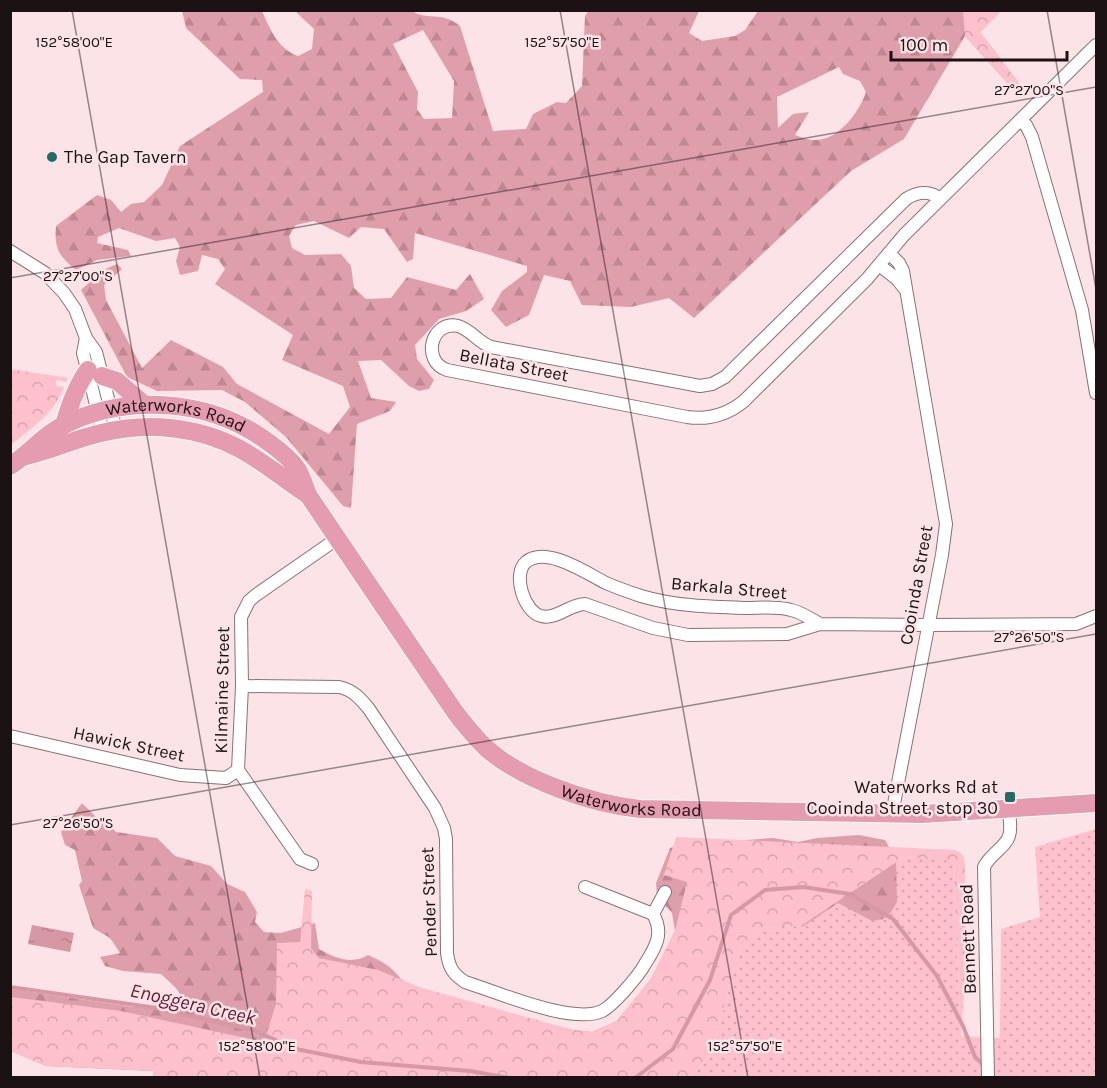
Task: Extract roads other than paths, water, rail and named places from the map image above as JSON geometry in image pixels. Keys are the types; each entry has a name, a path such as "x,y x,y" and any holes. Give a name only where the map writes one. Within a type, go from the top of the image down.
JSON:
{"main road":[{"path":"64,425 81,379 95,373 117,381 145,405"},
{"name":"Waterworks Road","path":"10,466 26,456 42,438 64,425 104,410 145,405 172,406 200,410 252,431 273,446 298,470 308,495 465,725 486,748 523,772 591,799 626,807 892,814 1009,810 1096,803"},
{"name":"Waterworks Road","path":"26,456 50,451 79,439 110,431 168,427 215,438 240,449 308,495"}],"street":[{"name":"Bellata Street","path":"940,199 933,194 924,193 915,194 906,199 724,377 712,384 700,386 488,346 464,328 456,326 443,329 436,334 432,344 432,354 440,367 452,371 687,417 715,417 729,411 741,404 835,311 940,199 1096,45"},
{"path":"1020,121 1026,125 1032,137 1082,310 1096,393"},
{"path":"10,251 45,273 75,309 86,338 83,353 95,373 110,431"},
{"name":"Cooinda Street","path":"889,253 903,268 946,524 892,814"},
{"path":"879,265 900,282 906,292"},
{"name":"Kilmaine Street","path":"312,864 300,859 238,770 242,686 241,625 244,608 249,601 338,538"},
{"name":"Barkala Street","path":"820,624 788,609 707,607 651,598 614,586 573,565 548,557 526,561 521,570 521,589 525,601 534,613 543,616 554,615 570,607 585,604 658,629 699,636 787,634 820,624 1076,624 1096,616"},
{"name":"Pender Street","path":"242,686 339,687 349,689 369,709 435,808 444,828 447,953 450,969 454,975 465,982 561,1012 586,1016 604,1011 639,975 656,946 659,930 653,914"},
{"name":"Hawick Street","path":"10,736 180,774 226,778 238,770"},
{"name":"Bennett Road","path":"988,1077 984,867 990,856 1008,839 1009,810"},
{"path":"585,887 646,909 653,914 665,892"}],"water":[{"path":"32,925 74,933 70,952 28,944"}],"waterway":[{"name":"Enoggera Creek","path":"635,1078 673,1049 710,980 731,915 765,890 803,887 850,894 893,919 937,976 963,1026 975,1057 985,1066"},
{"name":"Enoggera Creek","path":"10,987 150,1007 253,1030 296,1049 361,1062 470,1071 510,1078"}],"place":[{"name":"The Gap Tavern","path":"52,157"},
{"name":"Waterworks Rd at Cooinda Street, stop 30","path":"1010,797"}]}
